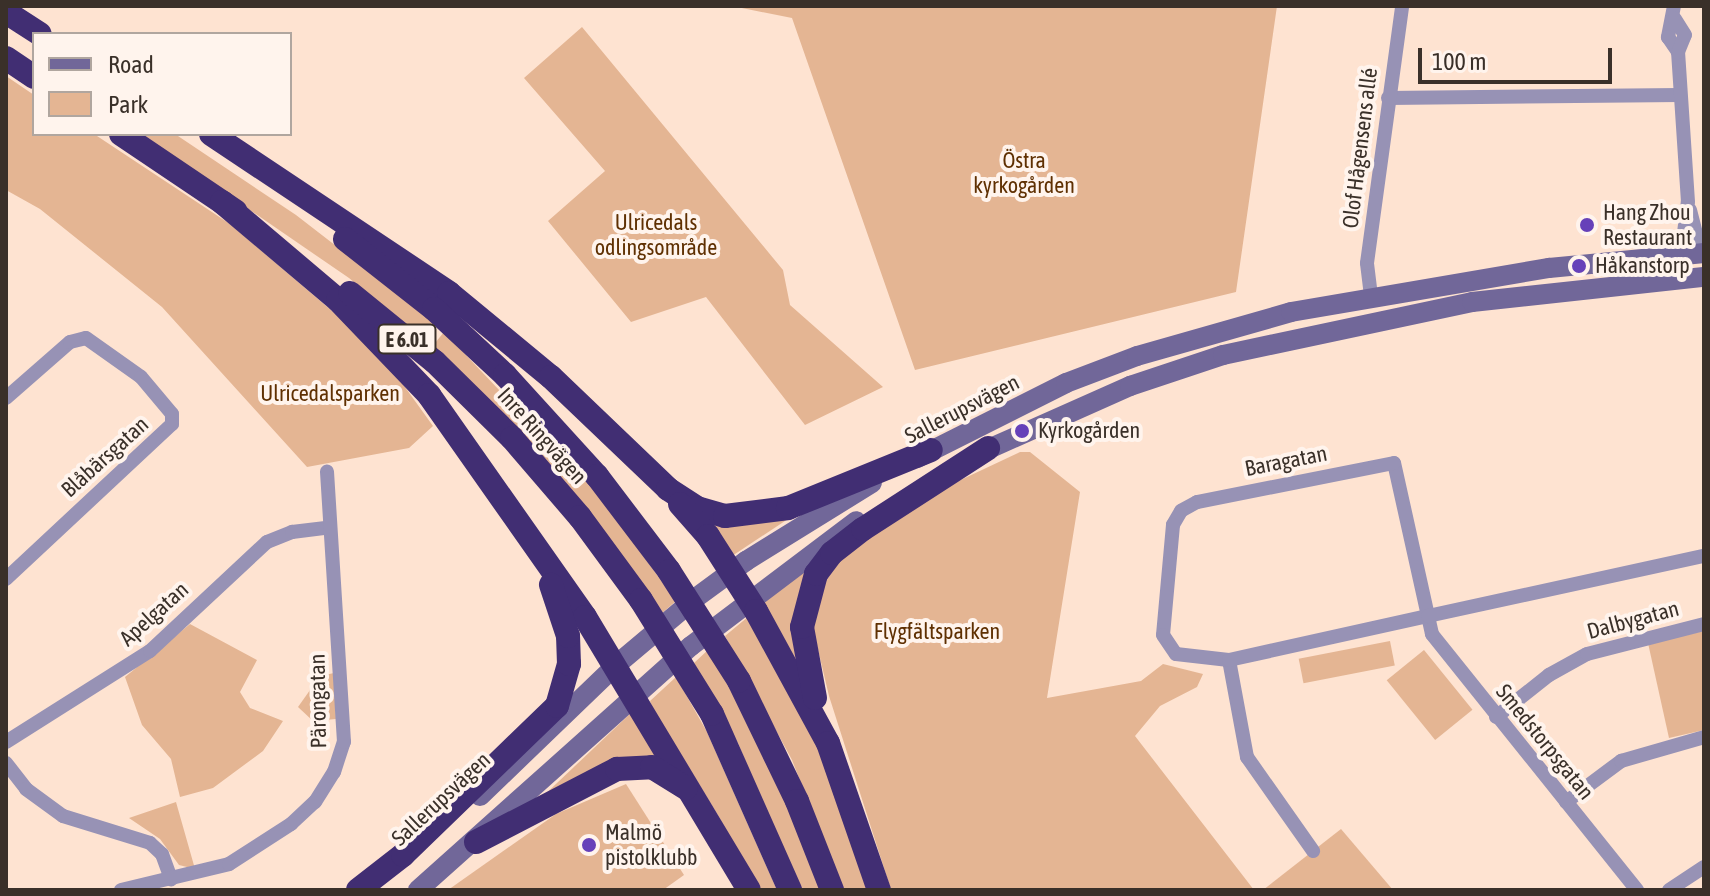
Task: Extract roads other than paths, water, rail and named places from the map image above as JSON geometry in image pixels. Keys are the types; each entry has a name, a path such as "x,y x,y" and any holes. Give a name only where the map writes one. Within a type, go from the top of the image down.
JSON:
{"highway":[{"path":"6,12 37,32"},
{"path":"6,58 32,76"},
{"name":"Inre Ringvägen","path":"124,136 340,286 445,373 550,481 641,600 712,714 790,890"},
{"name":"Inre Ringvägen","path":"196,136 354,245 470,342 568,441 669,571 739,681 797,801 832,890"},
{"path":"214,136 449,293 551,377 646,467 708,536 749,600 828,743"},
{"path":"222,202 315,279 395,356 470,450 615,666 708,815 749,890"},
{"path":"879,890 828,743 803,642 803,611 816,574 832,553 863,529 988,448"},
{"path":"646,467 697,508 725,516 753,516 788,508 931,450"},
{"path":"358,890 403,855 557,706 569,664 568,636 533,542"},
{"path":"476,842 578,785 630,766 652,767 675,778 708,815"}],"main road":[{"name":"Sallerupsvägen","path":"374,890 548,733 615,666 731,571 931,450 1066,383 1137,356 1291,312 1371,296 1702,253"},
{"path":"1588,289 1615,278 1691,265 1702,253"},
{"path":"418,890 476,842 633,695 749,600 856,521 988,448 1130,386 1223,355 1472,302 1704,277"}],"street":[{"name":"Olof Hågensens allé","path":"1371,296 1367,263 1402,6"},
{"path":"1675,13 1668,37 1678,52 1688,202 1702,253"},
{"path":"1388,98 1680,95"},
{"path":"1659,257 1683,241 1688,202"},
{"name":"Blåbärsgatan","path":"6,398 70,342 86,338 141,377 172,414 172,424 6,579"},
{"name":"Baragatan","path":"1229,660 1176,654 1163,635 1169,543 1181,511 1197,502 1394,463 1428,616"},
{"name":"Pärongatan","path":"121,890 176,883 248,853 315,802 334,772 344,742 327,472"},
{"name":"Apelgatan","path":"6,742 150,651 267,542 292,532 330,527"},
{"path":"1313,851 1247,757 1229,660 1704,556"},
{"name":"Smedstorpsgatan","path":"1428,616 1432,634 1637,890"},
{"name":"Dalbygatan","path":"1496,717 1549,675 1587,654 1704,624"},
{"path":"1566,802 1621,761 1704,737"},
{"path":"6,763 26,789 63,816 150,843 162,854 176,883"},
{"path":"1669,890 1704,867"}],"place":[{"name":"Hang Zhou Restaurant","path":"1587,225"},
{"name":"Håkanstorp","path":"1579,266"},
{"name":"Kyrkogården","path":"1022,431"},
{"name":"Malmö pistolklubb","path":"589,845"}],"park label":[{"name":"Östra kyrkogården","path":"1024,172"},
{"name":"Ulricedals odlingsområde","path":"656,234"},
{"name":"Ulricedalsparken","path":"330,394"},
{"name":"Flygfältsparken","path":"937,632"}]}
